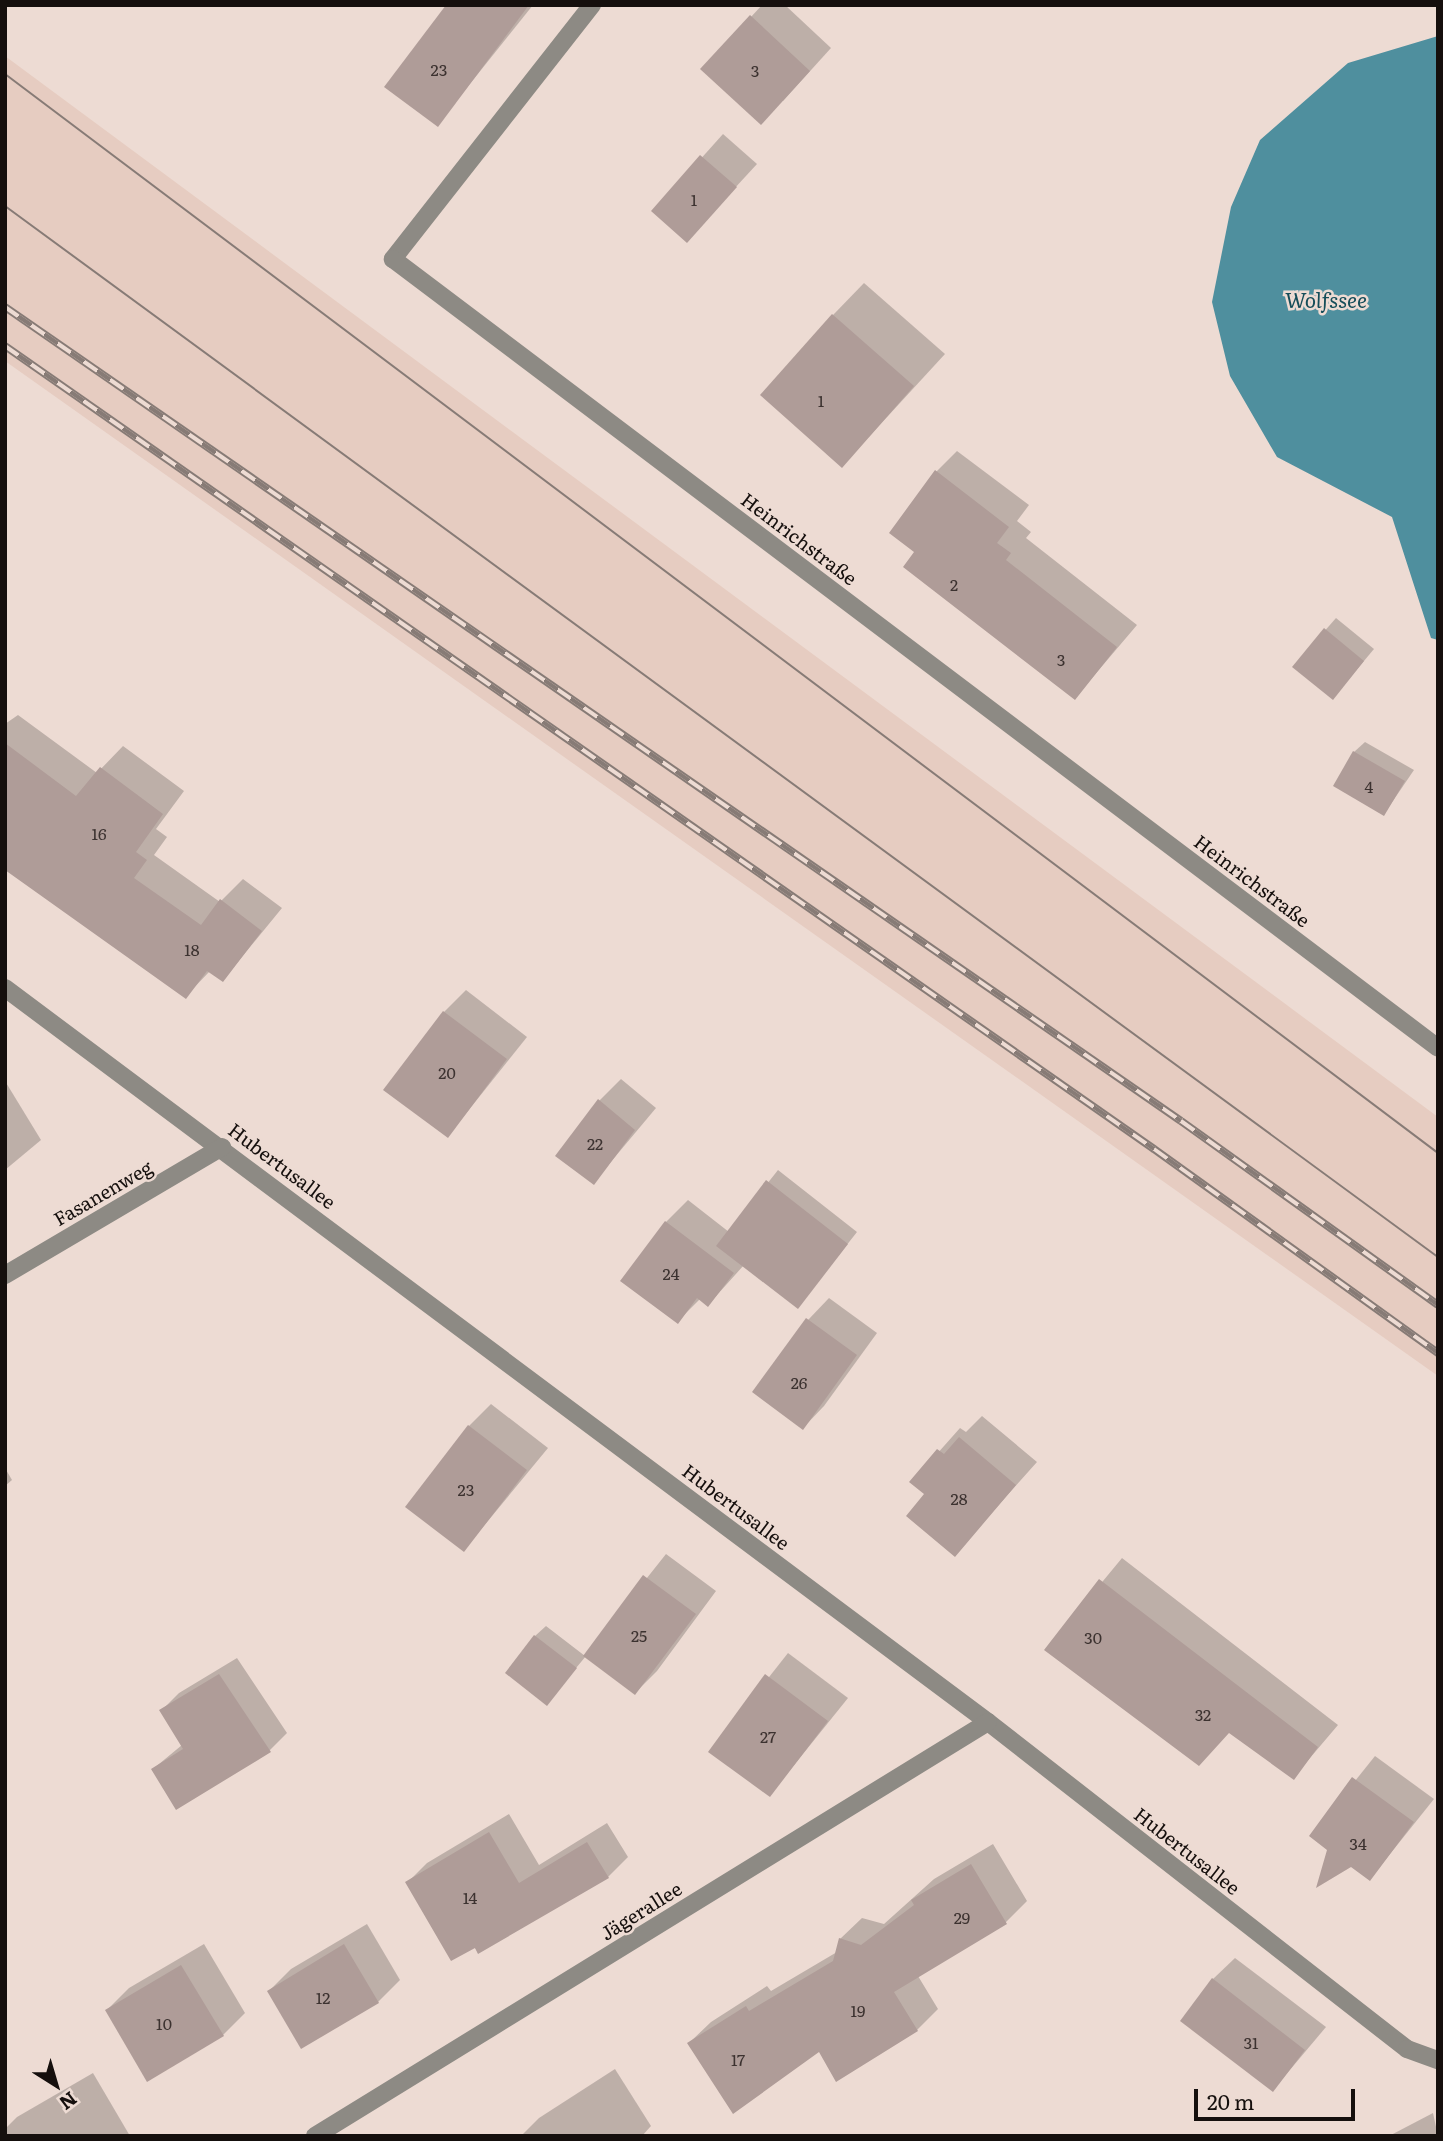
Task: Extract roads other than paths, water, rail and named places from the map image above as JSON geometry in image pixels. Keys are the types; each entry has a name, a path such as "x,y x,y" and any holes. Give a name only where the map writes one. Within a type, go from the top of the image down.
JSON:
{"street":[{"name":"Heinrichstraße","path":"592,5 393,259 1438,1048"},
{"name":"Hubertusallee","path":"5,988 222,1147 988,1723 1407,2049 1438,2060"},
{"name":"Fasanenweg","path":"5,1275 222,1147"},
{"name":"Jägerallee","path":"315,2136 988,1723"}],"water":[{"name":"Wolfssee","path":"1438,36 1438,640 1431,638 1392,517 1277,457 1230,376 1212,302 1231,207 1260,140 1348,63"}],"tram line":[{"path":"5,74 1438,1153"},
{"path":"5,206 1438,1257"}],"railway":[{"path":"5,307 1181,1121 1438,1305"},
{"path":"5,346 1154,1149 1438,1353"}]}
